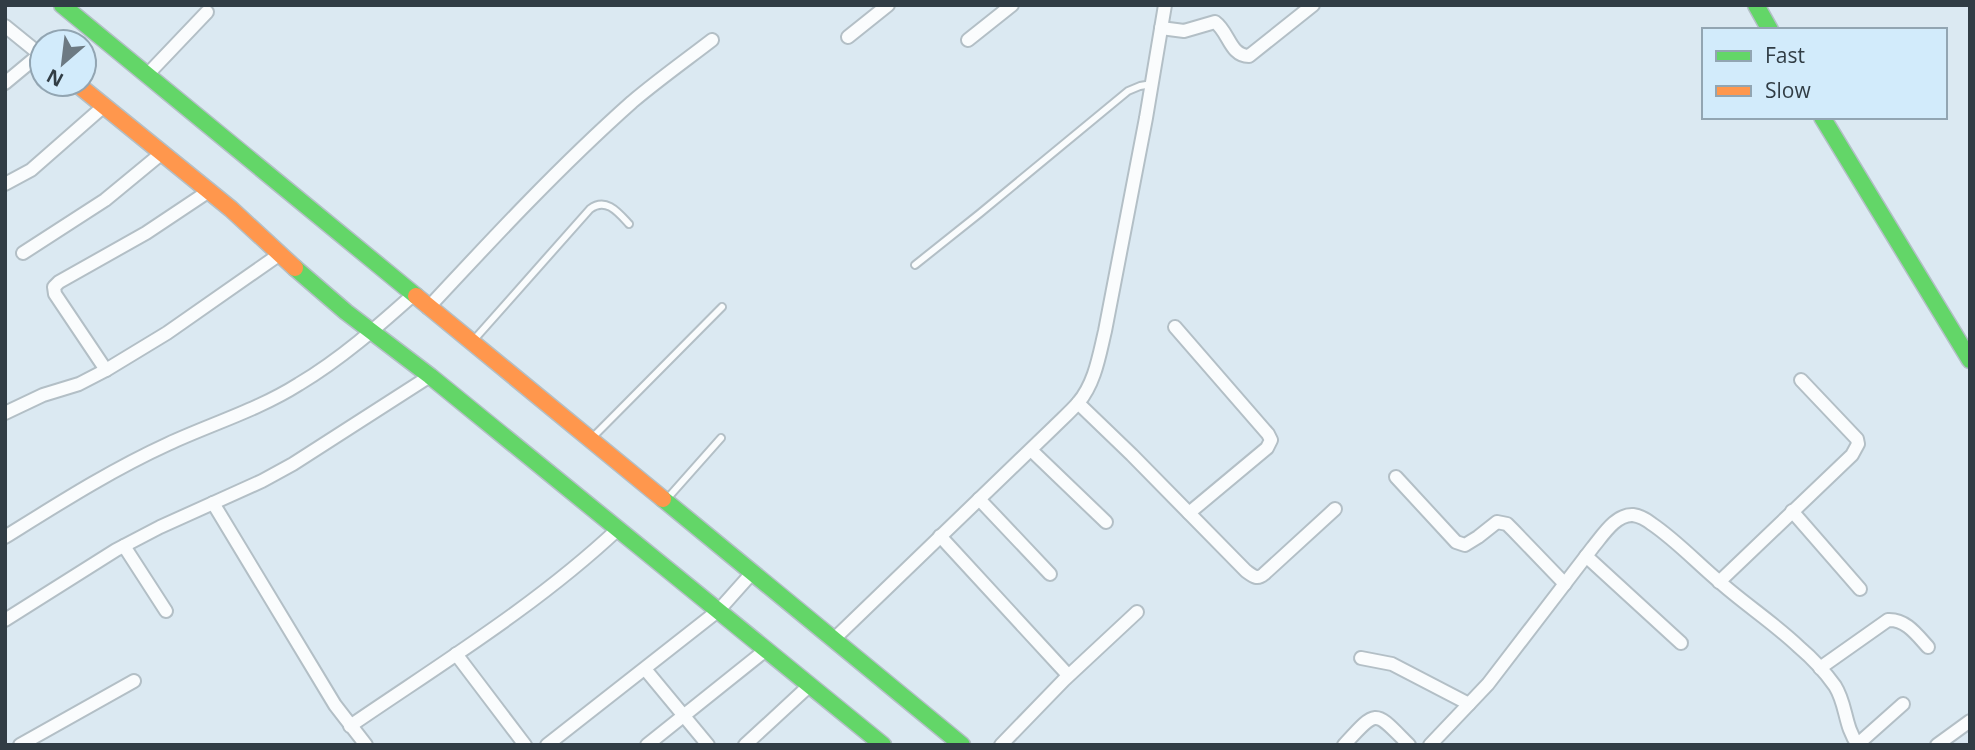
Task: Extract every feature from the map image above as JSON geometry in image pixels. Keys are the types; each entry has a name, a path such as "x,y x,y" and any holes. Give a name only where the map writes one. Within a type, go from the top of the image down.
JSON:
{"main road":[{"path":"62,5 407,300 428,308 471,342 664,502 747,578 833,640 962,745"},
{"path":"1756,5 1769,28"},
{"path":"94,98 232,209 308,280 377,327 430,376 618,529 722,606 767,649 883,745"},
{"path":"1823,119 1970,360"}],"street":[{"path":"848,37 888,5"},
{"path":"968,40 1012,5"},
{"path":"833,640 1031,450 1078,403 1086,391 1098,360 1165,5"},
{"path":"1161,27 1184,31 1215,22 1223,29 1236,52 1250,56 1313,5"},
{"path":"147,75 207,12"},
{"path":"5,26 28,45"},
{"path":"428,308 500,230 592,139 635,100 712,40"},
{"path":"5,83 28,65"},
{"path":"5,184 32,170 104,106"},
{"path":"23,253 105,200 162,153"},
{"path":"106,370 55,294 54,288 59,282 168,219 209,191"},
{"path":"5,413 43,395 79,384 106,370 167,333 280,254"},
{"path":"5,537 98,479 169,443 234,417 298,385 377,327 407,300"},
{"path":"1175,327 1271,440 1267,448 1189,513"},
{"path":"5,620 160,527 293,464 430,376"},
{"path":"1719,582 1852,455 1858,444 1857,439 1801,380"},
{"path":"1078,403 1246,570 1258,578 1335,509"},
{"path":"1031,450 1106,522"},
{"path":"1396,477 1457,542 1465,545 1497,522 1502,522 1565,584"},
{"path":"979,499 1050,573"},
{"path":"213,503 335,705 366,745"},
{"path":"1792,511 1860,589"},
{"path":"1430,745 1488,684 1609,527 1629,515 1639,516 1653,524 1719,582 1799,646 1837,689 1844,705 1848,726 1858,744 1903,704"},
{"path":"350,726 509,619 573,570 618,529"},
{"path":"940,536 1068,675"},
{"path":"124,547 166,611"},
{"path":"1586,556 1681,643"},
{"path":"547,745 722,606 747,578"},
{"path":"1001,745 1068,675 1137,611"},
{"path":"1820,668 1888,620 1901,621 1908,625 1928,647"},
{"path":"648,745 767,649"},
{"path":"456,654 525,745"},
{"path":"1361,657 1392,664 1469,704"},
{"path":"645,669 708,745"},
{"path":"20,745 134,681"},
{"path":"745,745 810,685"},
{"path":"1344,745 1366,722 1378,717 1409,745"},
{"path":"1937,745 1970,721"}],"lane":[{"path":"915,265 1128,92 1152,84"},
{"path":"471,342 596,204 615,210 629,224"},
{"path":"590,440 722,307"},
{"path":"664,502 722,438"}],"traffic: fast":[{"path":"62,5 416,296"},
{"path":"1756,5 1769,28"},
{"path":"1823,119 1970,360"},
{"path":"295,268 883,745"},
{"path":"663,499 962,745"}],"traffic: slow":[{"path":"94,98 231,209 295,268"},
{"path":"416,296 663,499"}]}
